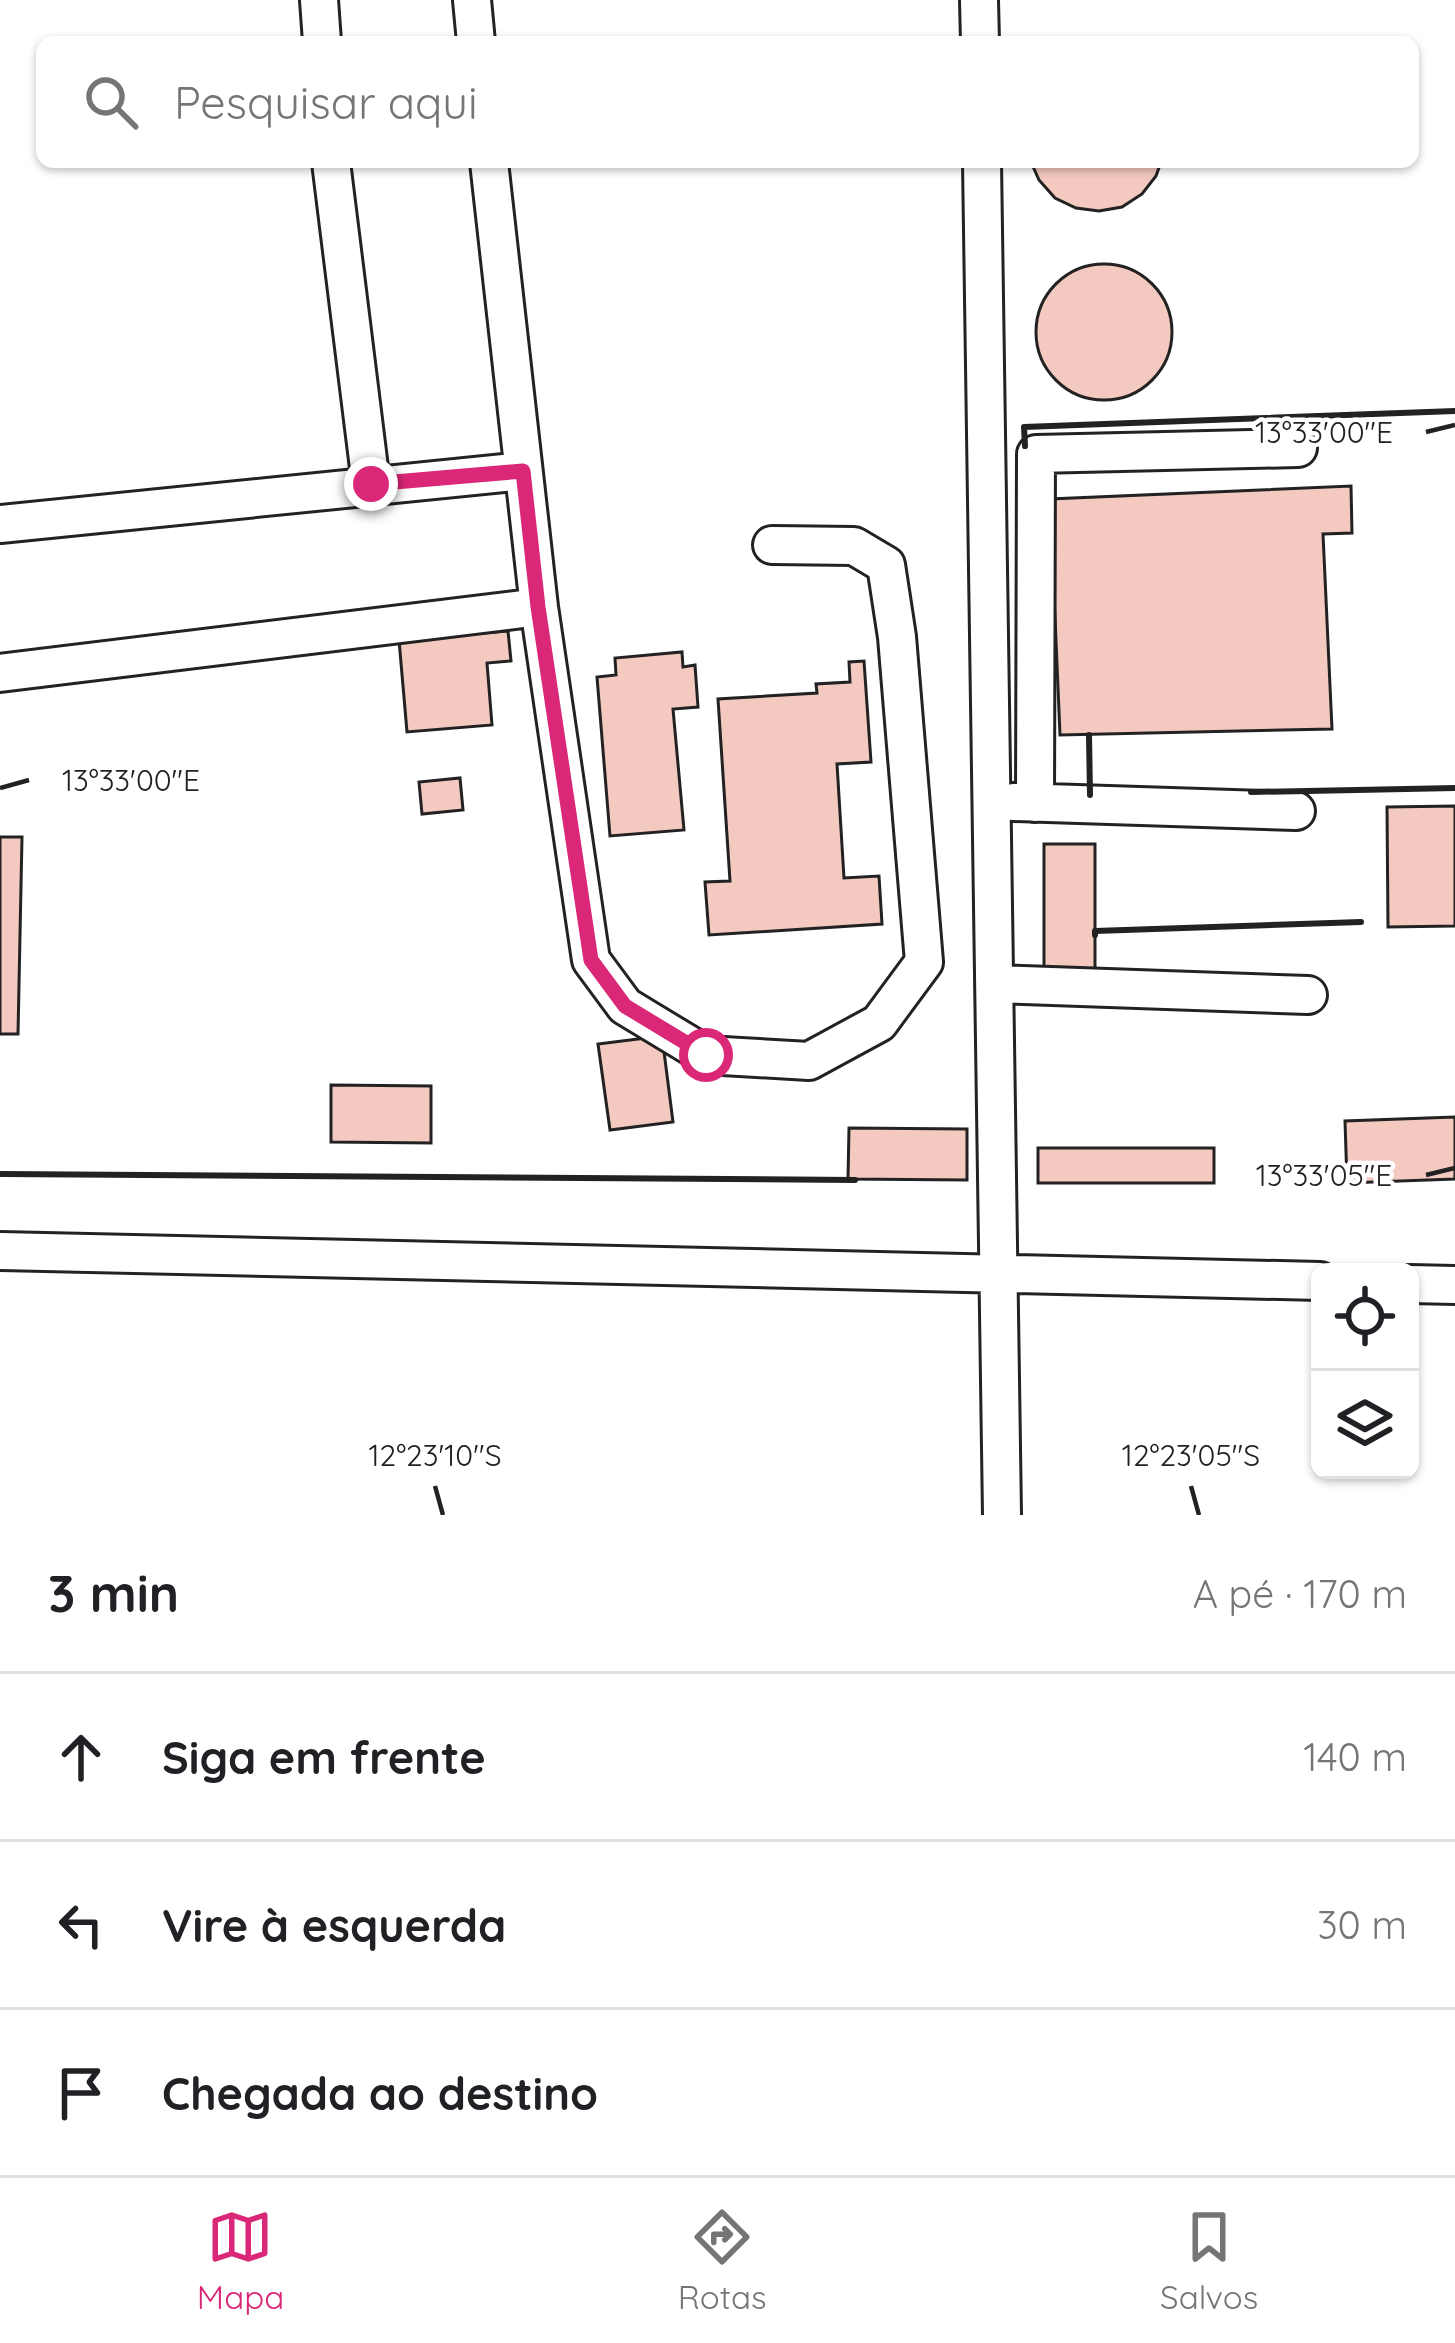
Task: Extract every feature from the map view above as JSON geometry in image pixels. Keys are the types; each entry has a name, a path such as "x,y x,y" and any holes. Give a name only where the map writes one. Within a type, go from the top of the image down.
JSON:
{"street":[{"path":"319,0 322,36"},
{"path":"472,0 475,36"},
{"path":"980,0 980,36"},
{"path":"332,168 371,484"},
{"path":"490,168 538,607 591,960 625,1006 706,1055 808,1061 879,1023 924,962 897,637 886,565 854,546 772,545"},
{"path":"982,168 1002,1515"},
{"path":"1036,803 1036,454 1298,448"},
{"path":"0,524 523,471"},
{"path":"0,673 538,607"},
{"path":"992,801 1295,811"},
{"path":"996,984 1308,995"},
{"path":"0,1251 1311,1281"},
{"path":"1419,1283 1455,1285"}],"building":[{"path":"1034,168 1159,168 1142,194 1122,207 1099,211 1076,208 1055,198"},
{"path":"1104,264 1130,269 1152,284 1167,306 1172,332 1167,358 1152,380 1130,395 1104,400 1078,395 1056,380 1041,358 1036,332 1041,306 1056,284 1078,269"},
{"path":"1351,486 1352,533 1323,534 1332,729 1060,735 1050,499"},
{"path":"508,631 511,661 487,663 492,725 407,732 399,640"},
{"path":"682,652 683,667 695,665 698,707 673,709 684,830 610,836 597,677 616,675 615,658"},
{"path":"864,661 871,762 837,764 844,878 879,876 882,924 709,935 705,882 730,881 718,699 817,693 816,684 850,682 849,662"},
{"path":"460,778 463,810 422,814 419,782"},
{"path":"1455,806 1455,926 1388,927 1387,807"},
{"path":"0,837 22,837 18,1034 0,1034"},
{"path":"1044,844 1095,844 1095,976 1044,976"},
{"path":"662,1036 673,1122 610,1130 598,1044"},
{"path":"331,1085 431,1086 431,1143 331,1142"},
{"path":"1455,1117 1455,1179 1347,1183 1345,1121"},
{"path":"849,1128 967,1129 967,1180 848,1179"},
{"path":"1038,1148 1214,1148 1214,1183 1038,1183"}],"wall":[{"path":"1025,446 1024,427 1455,411"},
{"path":"1089,735 1090,795"},
{"path":"1251,792 1455,788"},
{"path":"1095,935 1095,931 1361,922"},
{"path":"0,1174 855,1180"}],"route":[{"path":"371,484 523,471 538,607 591,960 625,1006 706,1055"}]}
